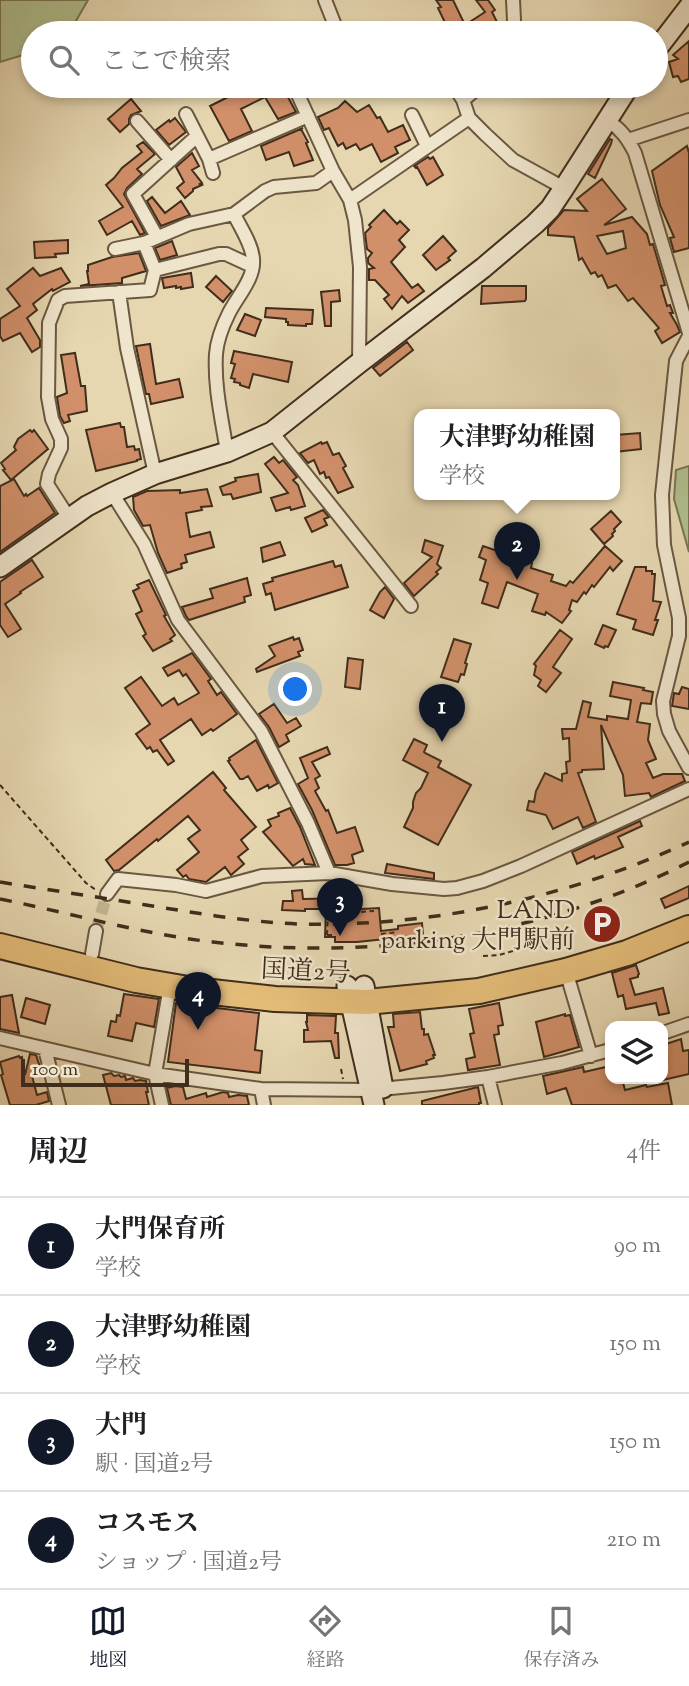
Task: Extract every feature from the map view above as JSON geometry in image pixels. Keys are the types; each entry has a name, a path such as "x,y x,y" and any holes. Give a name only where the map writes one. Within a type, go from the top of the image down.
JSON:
{"highway":[{"name":"国道2号","path":"0,933 94,943 147,967 357,994 477,975 562,955 619,939 689,912"},
{"name":"国道2号","path":"0,946 136,980 275,999 480,991 566,971 627,953 689,928"}],"street":[{"path":"325,0 333,21"},
{"path":"513,0 514,21"},
{"path":"668,34 689,7"},
{"path":"300,98 333,171 350,200 355,220 360,267 359,363"},
{"path":"465,98 463,100 469,118 513,160 564,188"},
{"path":"0,567 87,506 155,474 227,452 272,432 483,268 535,224 550,209 622,98"},
{"path":"186,114 209,159 213,173"},
{"path":"412,115 428,146"},
{"path":"209,159 308,116"},
{"path":"350,200 469,118"},
{"path":"628,140 689,120"},
{"path":"137,121 171,160"},
{"path":"608,121 618,127 635,153 688,339 676,360 662,495 664,545 679,618 679,636 663,701 664,714 669,731 689,768"},
{"path":"157,237 133,194 197,136"},
{"path":"115,249 144,243 189,224 234,214 274,187 316,183 333,171"},
{"path":"227,452 216,381 216,353 228,315 253,266 249,246 234,214"},
{"path":"69,518 47,484 48,474 61,448 61,439 52,419 48,397 49,323 58,300 65,296 150,290 155,270 144,243"},
{"path":"155,270 226,254 253,266"},
{"path":"119,292 127,348 155,474"},
{"path":"272,432 411,606"},
{"path":"112,494 144,544 178,620 261,731 308,823 328,873"},
{"path":"675,600 689,608"},
{"path":"107,894 118,879 206,891 261,876 328,873 392,884 457,888 521,866 689,789"},
{"path":"566,971 591,1056"},
{"path":"162,1105 155,1074 170,986"},
{"path":"357,994 378,1097"},
{"path":"668,1031 689,1024"},
{"path":"0,1038 155,1074 261,1089 378,1097 605,1052"},
{"path":"45,1049 58,1105"},
{"path":"488,1077 495,1105"},
{"path":"261,1089 264,1105"}],"path":[{"path":"0,785 86,883 107,894"},
{"path":"335,911 328,911 327,935 335,935"},
{"path":"361,912 374,911"},
{"path":"381,934 398,932"},
{"path":"483,956 499,955 541,943 542,948"}],"green space":[{"path":"0,0 88,0 76,21 21,21 21,56 0,62"},
{"path":"689,466 689,552 674,499 676,470"}],"building":[{"path":"436,0 453,0 463,21 444,21 438,8 441,7"},
{"path":"476,0 488,0 495,10 492,12 496,21 471,21 485,12"},
{"path":"689,41 689,79 681,82 678,76 673,77 669,62 678,59 673,55"},
{"path":"226,98 263,98 241,109 252,131 229,141 210,106"},
{"path":"266,98 288,98 296,112 278,119"},
{"path":"131,99 141,111 131,115 129,124 120,132 108,119"},
{"path":"345,101 357,112 369,105 388,132 403,125 410,140 395,147 398,153 381,162 372,144 360,150 356,144 346,149 343,143 338,146 329,128 324,130 318,117 338,108"},
{"path":"175,118 186,132 169,145 156,130"},
{"path":"303,128 301,129 313,160 294,166 289,152 266,160 261,146"},
{"path":"610,139 611,144 595,178 588,174"},
{"path":"143,142 155,154 137,169 142,174 124,194 145,233 140,235 132,221 107,235 99,221 123,207 106,185 142,152 137,146"},
{"path":"687,146 689,248 674,252 670,238 674,237 660,205 652,171"},
{"path":"192,153 199,166 192,170 202,185 193,189 185,198 177,188 184,182 176,167"},
{"path":"428,157 433,157 443,175 427,185 414,166"},
{"path":"602,179 626,209 604,225 632,217 647,234 650,245 653,244 665,285 661,286 667,306 670,305 673,313 670,313 680,332 662,343 655,331 659,328 633,298 628,301 616,285 608,288 602,275 598,277 595,272 591,274 582,258 579,260 574,237 548,235 548,228 564,210 587,211 577,199","holes":["623,231 626,248 607,254 597,236"]},
{"path":"152,197 165,213 181,201 190,215 161,226 147,201"},
{"path":"384,210 397,224 400,221 409,230 399,240 405,247 391,262 412,288 418,284 424,291 408,303 402,296 392,309 384,299 389,295 375,280 369,280 369,269 374,268 368,263 372,253 367,249 365,233"},
{"path":"443,236 456,251 448,258 450,260 436,270 423,255"},
{"path":"68,240 68,253 55,254 56,257 35,258 34,242"},
{"path":"172,241 177,255 160,260 155,248"},
{"path":"139,253 146,271 122,278 122,283 80,286 89,284 88,265 112,257"},
{"path":"33,268 40,276 61,268 70,282 53,291 52,289 33,304 37,310 27,318 40,340 40,347 32,352 20,333 3,341 0,336 0,319 20,306 7,289"},
{"path":"191,273 193,287 164,288 162,278"},
{"path":"216,276 232,291 223,302 206,287"},
{"path":"482,286 526,286 526,299 481,304"},
{"path":"339,290 340,301 331,302 331,326 325,326 321,292"},
{"path":"266,308 313,310 312,324 288,325 286,319 265,317"},
{"path":"245,314 261,320 255,336 237,330"},
{"path":"407,342 413,350 380,376 373,368"},
{"path":"150,344 156,384 179,379 183,397 151,404 149,394 146,394 136,346"},
{"path":"234,351 292,362 288,382 253,374 249,388 234,382 235,379 231,378 235,364 231,363"},
{"path":"75,353 81,386 85,386 87,411 68,415 70,421 64,423 57,397 67,393 61,355"},
{"path":"120,423 121,427 124,427 127,447 134,446 135,450 139,449 141,459 96,471 86,430"},
{"path":"34,430 48,449 11,480 1,463 16,450 14,447 18,439"},
{"path":"640,433 641,449 620,451 620,435"},
{"path":"321,442 327,442 333,455 339,453 353,487 338,493 329,477 326,478 324,472 320,474 314,460 308,463 300,453"},
{"path":"274,457 279,463 283,460 297,477 293,480 298,485 305,506 276,511 271,498 288,493 265,464"},
{"path":"258,474 261,492 233,499 231,494 223,495 220,487 236,481 235,478"},
{"path":"14,479 24,496 39,488 55,513 0,552 0,486"},
{"path":"207,489 212,506 186,513 190,537 210,532 214,547 185,555 187,562 181,564 182,568 167,573 150,525 143,526 134,510 133,497 147,491 180,490 180,493"},
{"path":"323,510 329,517 324,519 327,525 312,532 305,518"},
{"path":"611,511 621,522 614,529 613,536 604,544 591,529"},
{"path":"425,540 443,546 437,564 441,568 414,596 404,583 432,557 422,552"},
{"path":"280,542 285,555 263,562 261,548"},
{"path":"483,546 532,563 531,568 553,575 551,581 566,586 570,581 573,583 605,546 622,561 613,571 610,567 577,602 572,600 571,611 562,623 546,612 545,615 532,611 538,594 507,582 498,608 482,603 488,583 480,580 486,560 479,557"},
{"path":"32,560 43,577 5,604 21,629 8,637 0,625 0,582"},
{"path":"333,561 335,567 341,565 348,587 275,610 271,593 266,595 263,584 273,581 272,578"},
{"path":"635,567 646,567 646,571 655,574 653,601 661,602 653,635 633,629 636,620 617,614"},
{"path":"247,578 251,595 244,597 245,602 189,620 186,616 182,607 213,598 210,589"},
{"path":"149,580 175,635 170,639 172,641 153,651 143,636 146,634 136,614 142,611 133,591 139,588 137,585"},
{"path":"385,587 394,599 384,618 370,610"},
{"path":"603,625 616,630 608,647 604,648 595,644"},
{"path":"560,630 572,639 553,667 561,673 546,692 538,686 541,680 534,675 534,664"},
{"path":"293,637 294,640 299,638 303,650 298,652 300,656 257,672 256,669 275,656 269,646"},
{"path":"454,639 471,644 464,675 461,674 458,682 441,677"},
{"path":"192,653 211,679 208,681 217,695 221,692 237,714 213,731 211,729 202,735 191,719 160,740 174,761 168,765 157,750 153,752 150,747 147,749 136,734 150,724 125,688 141,677 162,706 174,698 178,705 199,693 186,674 183,676 179,670 168,676 163,668"},
{"path":"348,658 363,660 360,689 345,687"},
{"path":"613,682 653,692 651,704 641,703 637,722 650,724 648,740 656,759 646,763 653,778 663,774 682,774 685,781 651,797 649,793 625,796 623,775 601,725 604,769 582,770 578,773 596,822 583,828 578,817 553,829 546,815 527,810 529,801 534,802 545,773 562,781 562,774 567,773 566,762 570,761 569,738 563,739 562,729 576,729 583,701 591,703 588,717 628,719 631,700 610,696"},
{"path":"682,687 689,689 689,709 672,706 674,693 679,694"},
{"path":"274,704 287,723 296,718 301,726 286,735 289,741 279,747 259,714"},
{"path":"414,739 427,745 425,753 441,761 438,767 471,785 438,845 404,827 413,808 416,793 428,773 403,760"},
{"path":"256,740 278,783 257,791 248,776 240,779 228,761"},
{"path":"327,747 330,754 312,762 320,776 315,779 319,788 315,791 326,811 328,810 337,833 355,827 363,851 352,855 354,863 347,865 335,865 298,784 308,778 300,758"},
{"path":"213,772 226,788 224,790 256,827 241,840 248,849 238,857 244,864 231,875 225,867 206,882 189,879 186,875 183,877 177,870 199,852 188,839 200,830 188,816 119,870 114,871 106,860"},
{"path":"290,808 315,865 305,864 303,859 293,866 263,832 271,826 268,820"},
{"path":"640,821 642,826 618,837 623,847 577,864 572,852"},
{"path":"387,864 434,873 434,879 385,873"},
{"path":"689,886 689,898 665,908 661,899"},
{"path":"302,890 303,899 353,898 353,902 361,901 361,909 379,908 381,931 422,923 423,935 335,942 335,937 325,937 326,909 282,910 283,901 293,901 292,891"},
{"path":"636,965 638,977 630,979 635,995 663,988 669,1013 659,1015 656,1003 626,1009 623,995 618,997 612,973"},
{"path":"124,994 159,999 154,1027 136,1023 132,1041 108,1036 111,1021 116,1022 117,1015 120,1016"},
{"path":"12,995 19,1033 0,1029 0,997"},
{"path":"26,998 50,1005 45,1024 21,1017"},
{"path":"176,1003 259,1013 255,1050 262,1051 260,1073 168,1062"},
{"path":"499,1003 503,1025 498,1026 499,1034 494,1035 500,1065 468,1070 466,1059 475,1057 470,1034 474,1033 469,1009"},
{"path":"420,1012 422,1029 424,1035 428,1034 434,1058 426,1061 427,1064 400,1071 388,1027 394,1027 393,1014"},
{"path":"307,1015 336,1016 335,1033 338,1033 339,1058 335,1058 331,1041 304,1042 304,1030 308,1030"},
{"path":"570,1015 579,1047 544,1057 536,1022"},
{"path":"681,1039 683,1051 689,1050 689,1074 668,1079 668,1043"},
{"path":"30,1054 36,1055 42,1073 32,1076 37,1095 47,1092 49,1101 36,1105 10,1105 0,1062 22,1057 25,1075"},
{"path":"583,1067 584,1072 605,1067 605,1084 623,1084 625,1090 668,1083 672,1105 572,1105 566,1088 547,1094 543,1076"},
{"path":"111,1073 114,1076 125,1076 126,1080 133,1078 135,1081 146,1081 149,1105 111,1105 103,1075"},
{"path":"183,1087 186,1099 206,1093 207,1097 223,1092 228,1093 229,1097 247,1096 249,1105 171,1105 167,1088"},
{"path":"478,1087 481,1103 479,1105 422,1105 422,1101"}],"tunnel":[{"path":"96,931 107,894"}],"railway":[{"path":"0,882 241,919 299,924 349,924 449,914 498,905 595,879 689,842"},
{"path":"0,899 133,929 213,942 274,947 396,945 517,925 576,908 689,862"}],"place":[{"name":"大津野幼稚園","path":"517,580"},
{"name":"大門保育所","path":"442,742"},
{"name":"LAND parking 大門駅前","path":"602,924"},
{"name":"大門","path":"340,936"},
{"name":"コスモス","path":"198,1030"}]}
